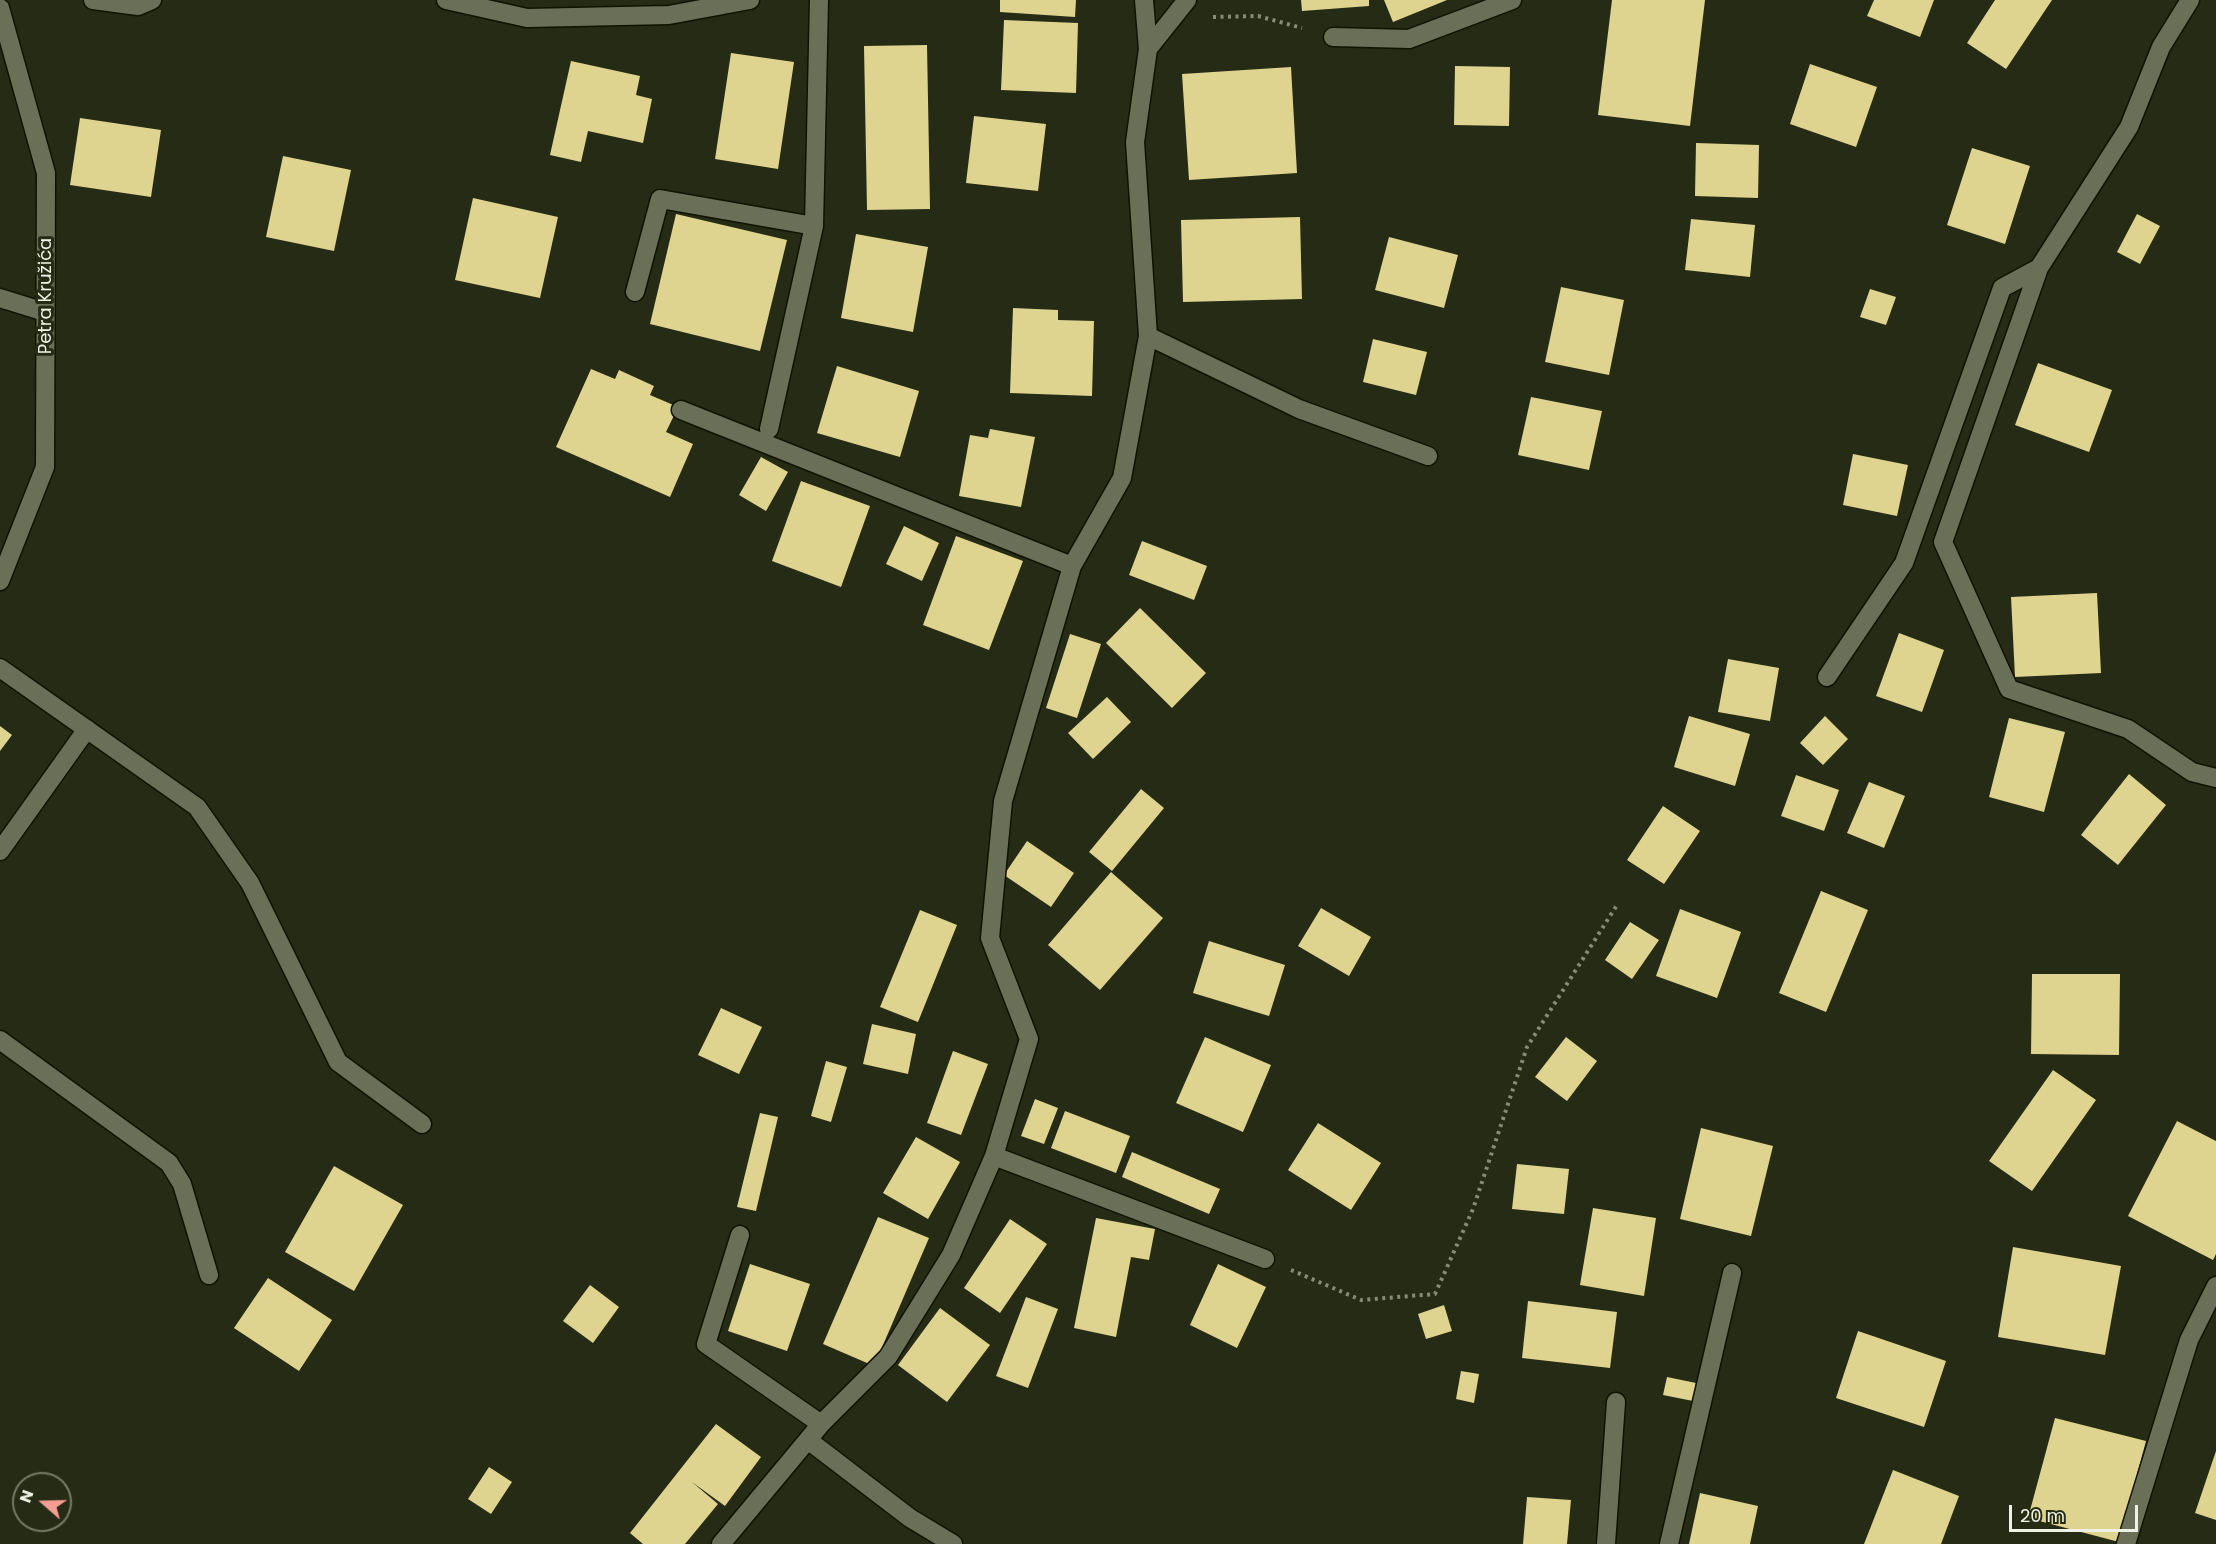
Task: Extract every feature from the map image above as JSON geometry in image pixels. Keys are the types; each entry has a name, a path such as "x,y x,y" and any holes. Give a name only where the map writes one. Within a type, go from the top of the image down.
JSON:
{"street":[{"path":"93,0 138,6 152,0"},
{"path":"446,0 527,18 669,15 750,0"},
{"path":"769,429 814,226 819,0"},
{"path":"721,1544 821,1424 888,1358 951,1256 994,1156 1029,1039 990,938 1003,801 1072,566 1122,478 1148,336 1135,142 1149,50 1144,0"},
{"path":"1149,50 1187,0"},
{"path":"1333,37 1409,39 1512,0"},
{"path":"2190,0 2161,47 2129,127 2038,268 1943,542 2008,689 2128,729 2192,772 2216,778"},
{"name":"Petra Kružića","path":"0,8 46,173 45,466 0,581"},
{"path":"635,292 660,199 814,226"},
{"path":"1827,677 1904,563 2002,288 2038,268"},
{"path":"0,298 45,312"},
{"path":"1148,336 1299,409 1428,456"},
{"path":"681,410 1072,566"},
{"path":"0,668 197,807 250,883 338,1062 422,1124"},
{"path":"0,851 87,729"},
{"path":"0,1040 169,1163 182,1184 209,1275"},
{"path":"994,1156 1265,1259"},
{"path":"741,1235 706,1344 821,1424"},
{"path":"1669,1544 1732,1273"},
{"path":"2126,1544 2189,1340 2216,1286"},
{"path":"1606,1544 1616,1402"},
{"path":"808,1440 910,1518 953,1544"}],"path":[{"path":"1173,18 1258,16 1333,37"},
{"path":"1265,1259 1361,1299 1435,1294 1473,1209 1527,1047 1617,905"}],"building":[{"path":"1000,0 1076,0 1075,17 1000,12"},
{"path":"1301,0 1369,0 1369,6 1302,11"},
{"path":"1384,0 1447,0 1393,22"},
{"path":"1612,0 1705,0 1690,126 1598,115"},
{"path":"1874,0 1934,0 1920,37 1867,16"},
{"path":"1995,0 2052,0 2006,69 1967,43"},
{"path":"1004,20 1078,23 1076,93 1001,90"},
{"path":"927,45 930,209 867,210 864,46"},
{"path":"731,53 794,62 778,169 715,159"},
{"path":"571,61 640,76 636,95 652,99 643,143 588,131 581,162 550,155"},
{"path":"1810,64 1877,87 1856,147 1790,124"},
{"path":"1455,66 1510,67 1509,126 1454,125"},
{"path":"1291,67 1297,173 1189,180 1182,74"},
{"path":"974,116 1046,124 1038,191 966,183"},
{"path":"80,118 161,130 151,197 70,185"},
{"path":"1696,143 1759,145 1758,198 1695,196"},
{"path":"1972,148 2030,166 2005,244 1947,225"},
{"path":"283,156 351,170 334,251 266,237"},
{"path":"473,198 558,217 540,298 455,280"},
{"path":"676,214 787,240 760,351 650,324"},
{"path":"2137,214 2160,226 2140,264 2117,252"},
{"path":"1300,217 1302,299 1183,302 1181,220"},
{"path":"1691,219 1755,225 1750,277 1685,270"},
{"path":"856,234 928,247 913,332 841,318"},
{"path":"1389,237 1458,255 1444,308 1375,290"},
{"path":"1561,287 1624,300 1609,375 1545,362"},
{"path":"1870,289 1896,297 1886,325 1860,317"},
{"path":"1013,308 1058,310 1058,320 1094,321 1092,396 1010,393"},
{"path":"1373,339 1427,352 1416,395 1363,382"},
{"path":"2038,363 2112,390 2089,452 2015,425"},
{"path":"837,366 919,391 900,457 817,433"},
{"path":"591,369 615,379 619,370 654,386 650,395 678,407 666,432 693,444 670,497 556,447"},
{"path":"1531,397 1602,411 1589,470 1518,455"},
{"path":"990,429 1035,437 1021,507 959,496 970,435 988,438"},
{"path":"1853,454 1908,465 1897,516 1843,505"},
{"path":"761,457 788,472 766,511 739,495"},
{"path":"801,481 870,506 841,587 772,561"},
{"path":"904,526 939,543 922,581 886,564"},
{"path":"956,536 1023,561 989,650 923,625"},
{"path":"1142,541 1207,566 1194,600 1129,575"},
{"path":"2097,593 2101,673 2015,677 2011,597"},
{"path":"1140,608 1206,673 1172,708 1106,643"},
{"path":"1899,633 1944,650 1922,712 1876,696"},
{"path":"1070,634 1101,644 1077,718 1046,708"},
{"path":"1728,659 1779,668 1770,721 1718,712"},
{"path":"1107,697 1131,722 1093,759 1068,733"},
{"path":"1689,716 1750,734 1735,786 1674,767"},
{"path":"1825,716 1848,739 1823,765 1800,743"},
{"path":"2009,718 2065,732 2044,812 1989,797"},
{"path":"0,726 12,735 0,751"},
{"path":"2129,774 2166,805 2118,865 2081,835"},
{"path":"1796,775 1839,790 1824,831 1781,816"},
{"path":"1869,782 1905,796 1884,848 1847,833"},
{"path":"1141,789 1164,808 1112,871 1089,852"},
{"path":"1663,806 1700,831 1664,884 1627,860"},
{"path":"1027,841 1074,873 1051,907 1004,875"},
{"path":"1111,872 1163,918 1100,990 1048,945"},
{"path":"1821,891 1868,910 1826,1012 1779,993"},
{"path":"1321,908 1371,937 1349,976 1298,946"},
{"path":"1680,909 1741,932 1717,998 1656,976"},
{"path":"920,910 957,925 918,1022 880,1007"},
{"path":"1630,922 1659,940 1632,979 1605,960"},
{"path":"1209,941 1285,965 1269,1016 1193,993"},
{"path":"2032,974 2120,974 2119,1055 2031,1054"},
{"path":"721,1008 762,1027 739,1074 698,1055"},
{"path":"872,1024 916,1034 908,1074 863,1064"},
{"path":"1205,1037 1271,1065 1243,1132 1176,1103"},
{"path":"1566,1037 1597,1061 1567,1101 1535,1077"},
{"path":"953,1051 988,1064 961,1135 927,1123"},
{"path":"826,1061 847,1067 831,1122 811,1116"},
{"path":"2053,1070 2096,1100 2032,1191 1989,1161"},
{"path":"1035,1099 1058,1108 1044,1144 1021,1136"},
{"path":"1065,1111 1130,1136 1116,1173 1051,1148"},
{"path":"760,1113 778,1117 756,1211 737,1207"},
{"path":"2177,1121 2216,1141 2216,1254 2213,1260 2128,1216"},
{"path":"1318,1123 1381,1163 1351,1210 1288,1170"},
{"path":"1701,1128 1773,1146 1751,1236 1680,1219"},
{"path":"916,1137 960,1162 928,1219 883,1193"},
{"path":"1132,1152 1220,1189 1209,1214 1122,1177"},
{"path":"1517,1164 1569,1169 1564,1214 1512,1209"},
{"path":"334,1166 403,1205 354,1291 285,1252"},
{"path":"1593,1208 1656,1218 1644,1296 1580,1285"},
{"path":"878,1217 929,1238 874,1366 823,1344"},
{"path":"1096,1218 1155,1229 1149,1260 1131,1257 1116,1337 1074,1328"},
{"path":"1010,1219 1047,1244 1000,1313 964,1288"},
{"path":"2013,1247 2121,1266 2105,1355 1998,1337"},
{"path":"750,1264 810,1284 787,1351 728,1331"},
{"path":"1218,1264 1266,1287 1237,1348 1190,1325"},
{"path":"268,1278 332,1320 299,1371 234,1328"},
{"path":"590,1285 619,1307 593,1343 563,1321"},
{"path":"1026,1297 1058,1309 1028,1388 996,1376"},
{"path":"1528,1301 1617,1312 1610,1368 1522,1358"},
{"path":"1444,1305 1452,1331 1426,1339 1418,1314"},
{"path":"940,1308 990,1345 947,1402 898,1365"},
{"path":"1858,1331 1946,1361 1924,1427 1836,1398"},
{"path":"1461,1371 1479,1374 1474,1403 1456,1399"},
{"path":"1667,1377 1696,1383 1693,1401 1663,1395"},
{"path":"2055,1418 2146,1441 2119,1542 2028,1518"},
{"path":"716,1424 761,1457 725,1506 692,1482 718,1504 685,1544 643,1544 630,1533"},
{"path":"2216,1451 2216,1520 2195,1513"},
{"path":"489,1467 512,1482 491,1514 468,1499"},
{"path":"1893,1470 1959,1496 1941,1544 1864,1544"},
{"path":"1700,1493 1758,1506 1750,1544 1689,1544"},
{"path":"1527,1497 1571,1500 1567,1544 1523,1544"}]}
